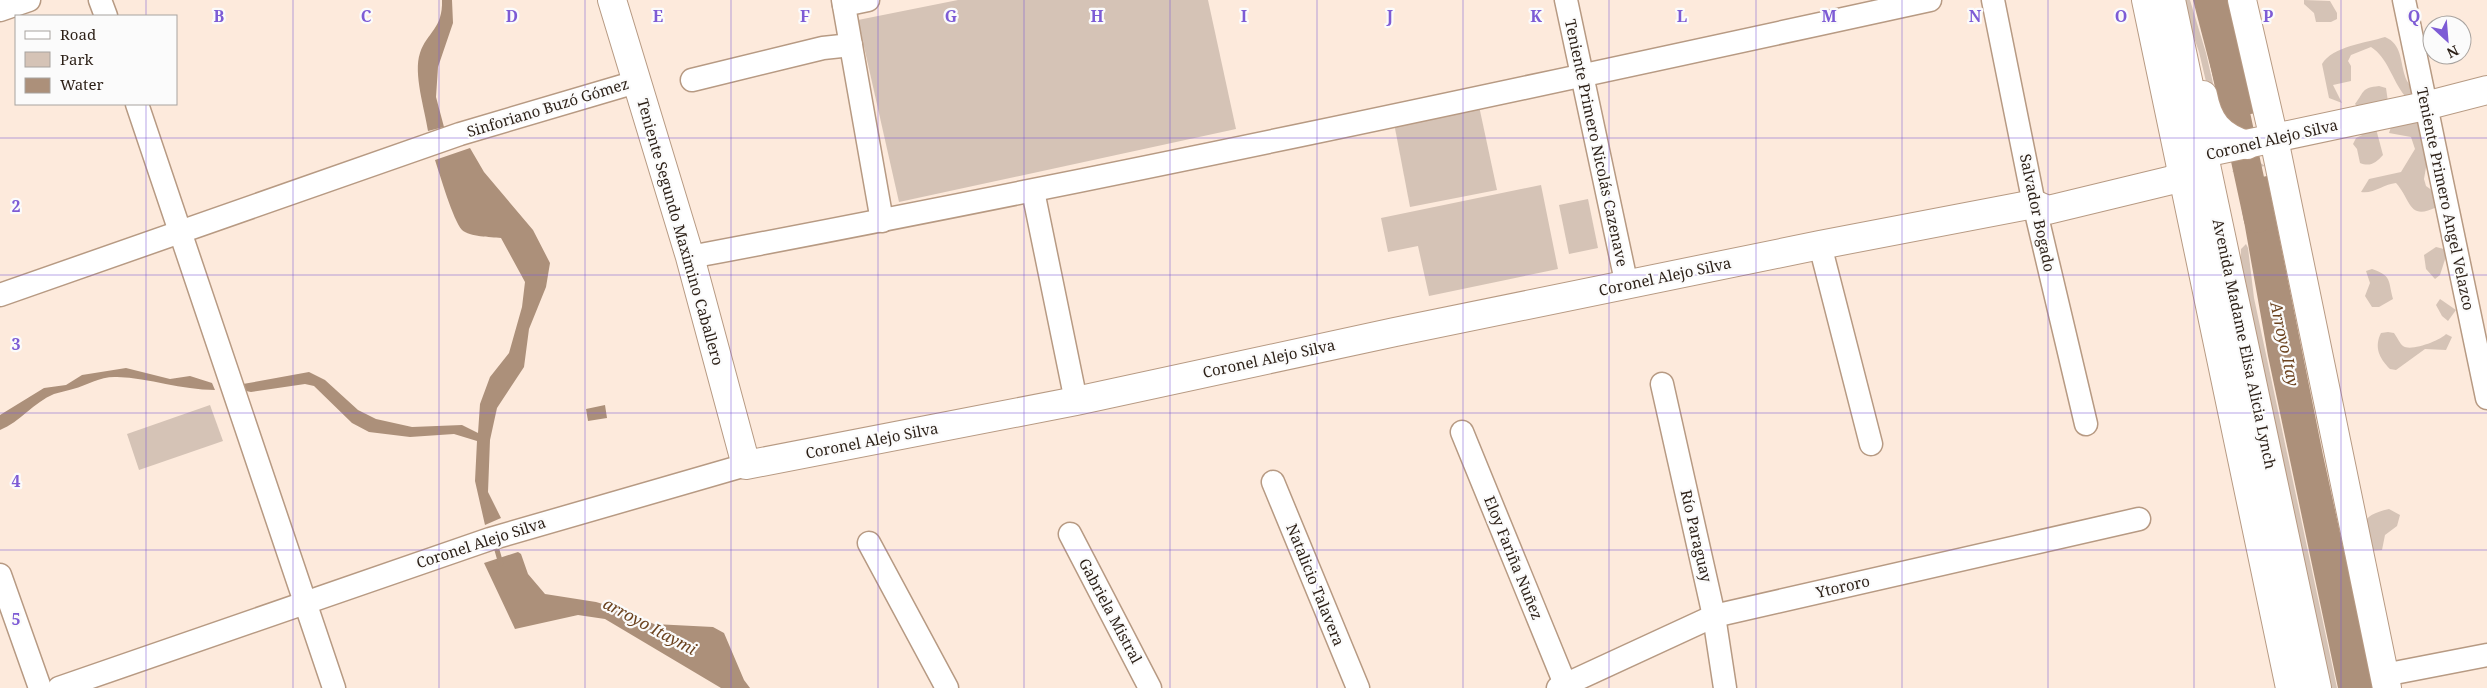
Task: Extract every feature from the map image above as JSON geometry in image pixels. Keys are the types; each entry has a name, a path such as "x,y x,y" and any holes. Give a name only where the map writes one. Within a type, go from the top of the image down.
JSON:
{"main road":[{"name":"Teniente Segundo Maximino Caballero","path":"612,0 690,257 746,465"},
{"name":"Avenida Madame Elisa Alicia Lynch","path":"2146,0 2290,688"},
{"path":"2242,0 2239,143 2386,682"},
{"name":"Avenida Madame Elisa Alicia Lynch","path":"2173,8 2239,143 2317,688"},
{"name":"Coronel Alejo Silva","path":"746,465 1076,401 1395,332 1820,245 2034,204 2048,210 2172,180 2239,143 2425,106 2487,90"}],"street":[{"path":"0,10 29,0"},
{"path":"100,0 106,15"},
{"path":"868,0 843,2 882,221"},
{"name":"Teniente Primero Nicolás Cazenave","path":"1566,0 1627,286"},
{"path":"690,257 1130,172 1246,145 1583,76 1930,0"},
{"name":"Salvador Bogado","path":"1993,0 2034,204 2086,424"},
{"name":"Teniente Primero Angel Velazco","path":"2404,0 2487,398"},
{"path":"692,80 824,48 851,45"},
{"name":"Sinforiano Buzó Gómez","path":"0,295 460,134 636,82"},
{"path":"137,105 334,688"},
{"path":"1033,191 1076,401"},
{"path":"1820,245 1872,444"},
{"name":"Río Paraguay","path":"1662,384 1714,616 1725,688"},
{"name":"Eloy Fariña Nuñez","path":"1462,432 1561,686"},
{"name":"Coronel Alejo Silva","path":"59,688 500,536 746,465"},
{"name":"Natalicio Talavera","path":"1273,482 1358,688"},
{"name":"Ytororo","path":"1561,686 1714,616 2139,519"},
{"name":"Gabriela Mistral","path":"1070,534 1150,688"},
{"path":"869,543 947,688"},
{"path":"0,575 40,688"},
{"path":"2386,682 2487,654"}],"green space":[{"path":"958,0 1208,0 1236,129 899,202 858,20"},
{"path":"2181,0 2190,0 2206,53 2218,105 2212,107 2199,52"},
{"path":"2304,0 2330,1 2337,13 2337,19 2331,22 2316,22 2314,13 2304,4"},
{"path":"2385,37 2395,44 2400,54 2406,78 2414,90 2411,96 2405,96 2382,57 2371,47 2351,55 2348,61 2351,66 2351,81 2333,85 2342,103 2329,98 2322,64 2327,58 2342,49"},
{"path":"2379,86 2386,88 2388,102 2362,112 2355,104 2362,93 2366,89"},
{"path":"1479,106 1497,190 1410,207 1394,123"},
{"path":"2418,118 2431,139 2424,179 2426,186 2437,194 2437,207 2421,212 2412,207 2396,183 2370,192 2361,192 2369,179 2401,172 2415,149 2411,137 2389,133 2391,127"},
{"path":"2375,125 2383,155 2373,164 2360,163 2357,149 2353,144 2356,138 2362,135 2364,129"},
{"path":"2256,160 2265,166 2232,172 2238,166"},
{"path":"1541,185 1558,269 1429,296 1418,246 1388,252 1381,218"},
{"path":"1588,199 1598,248 1569,254 1559,205"},
{"path":"2246,244 2254,298 2337,688 2327,688 2240,281 2241,249"},
{"path":"2436,247 2448,250 2440,275 2435,279 2426,269 2424,255"},
{"path":"2372,269 2386,277 2393,299 2379,307 2372,307 2365,296 2370,283 2366,271"},
{"path":"2440,299 2456,310 2448,321 2442,316 2436,305"},
{"path":"2381,333 2394,333 2403,346 2412,348 2426,344 2446,334 2452,337 2446,350 2425,349 2396,370 2390,369 2383,361 2378,348"},
{"path":"210,405 223,441 139,470 127,434"},
{"path":"2389,509 2400,515 2397,526 2385,535 2382,550 2369,551 2364,528 2365,523 2372,515"}],"water":[{"path":"442,0 452,0 453,23 438,67 436,97 444,127 428,131 420,92 418,61 423,46 440,18"},
{"path":"2193,0 2229,0 2256,113 2224,119"},
{"path":"470,148 484,172 533,230 550,263 546,287 529,329 524,367 497,408 490,440 488,492 501,518 485,525 475,481 477,441 454,434 410,437 369,432 352,423 314,386 305,384 251,392 246,391 243,384 309,372 325,380 358,410 376,419 412,427 462,425 478,433 480,404 490,377 509,353 522,307 525,282 501,238 470,234 462,230 458,225 435,160"},
{"path":"2267,176 2323,455 2374,688 2338,688 2268,356 2237,182"},
{"path":"126,368 170,379 190,376 212,383 215,390 190,388 141,379 105,378 54,394 0,430 0,415 44,388 66,385 82,375"},
{"path":"605,405 607,418 588,421 586,409"},
{"path":"518,552 521,554 528,574 545,594 596,602 620,609 654,624 713,627 724,633 744,680 750,688 721,688 605,619 578,615 515,629 484,563"}],"waterway":[{"name":"Arroyo Itay","path":"2211,0 2258,218"},
{"name":"arroyo Itaymi","path":"495,543 501,564"}]}
